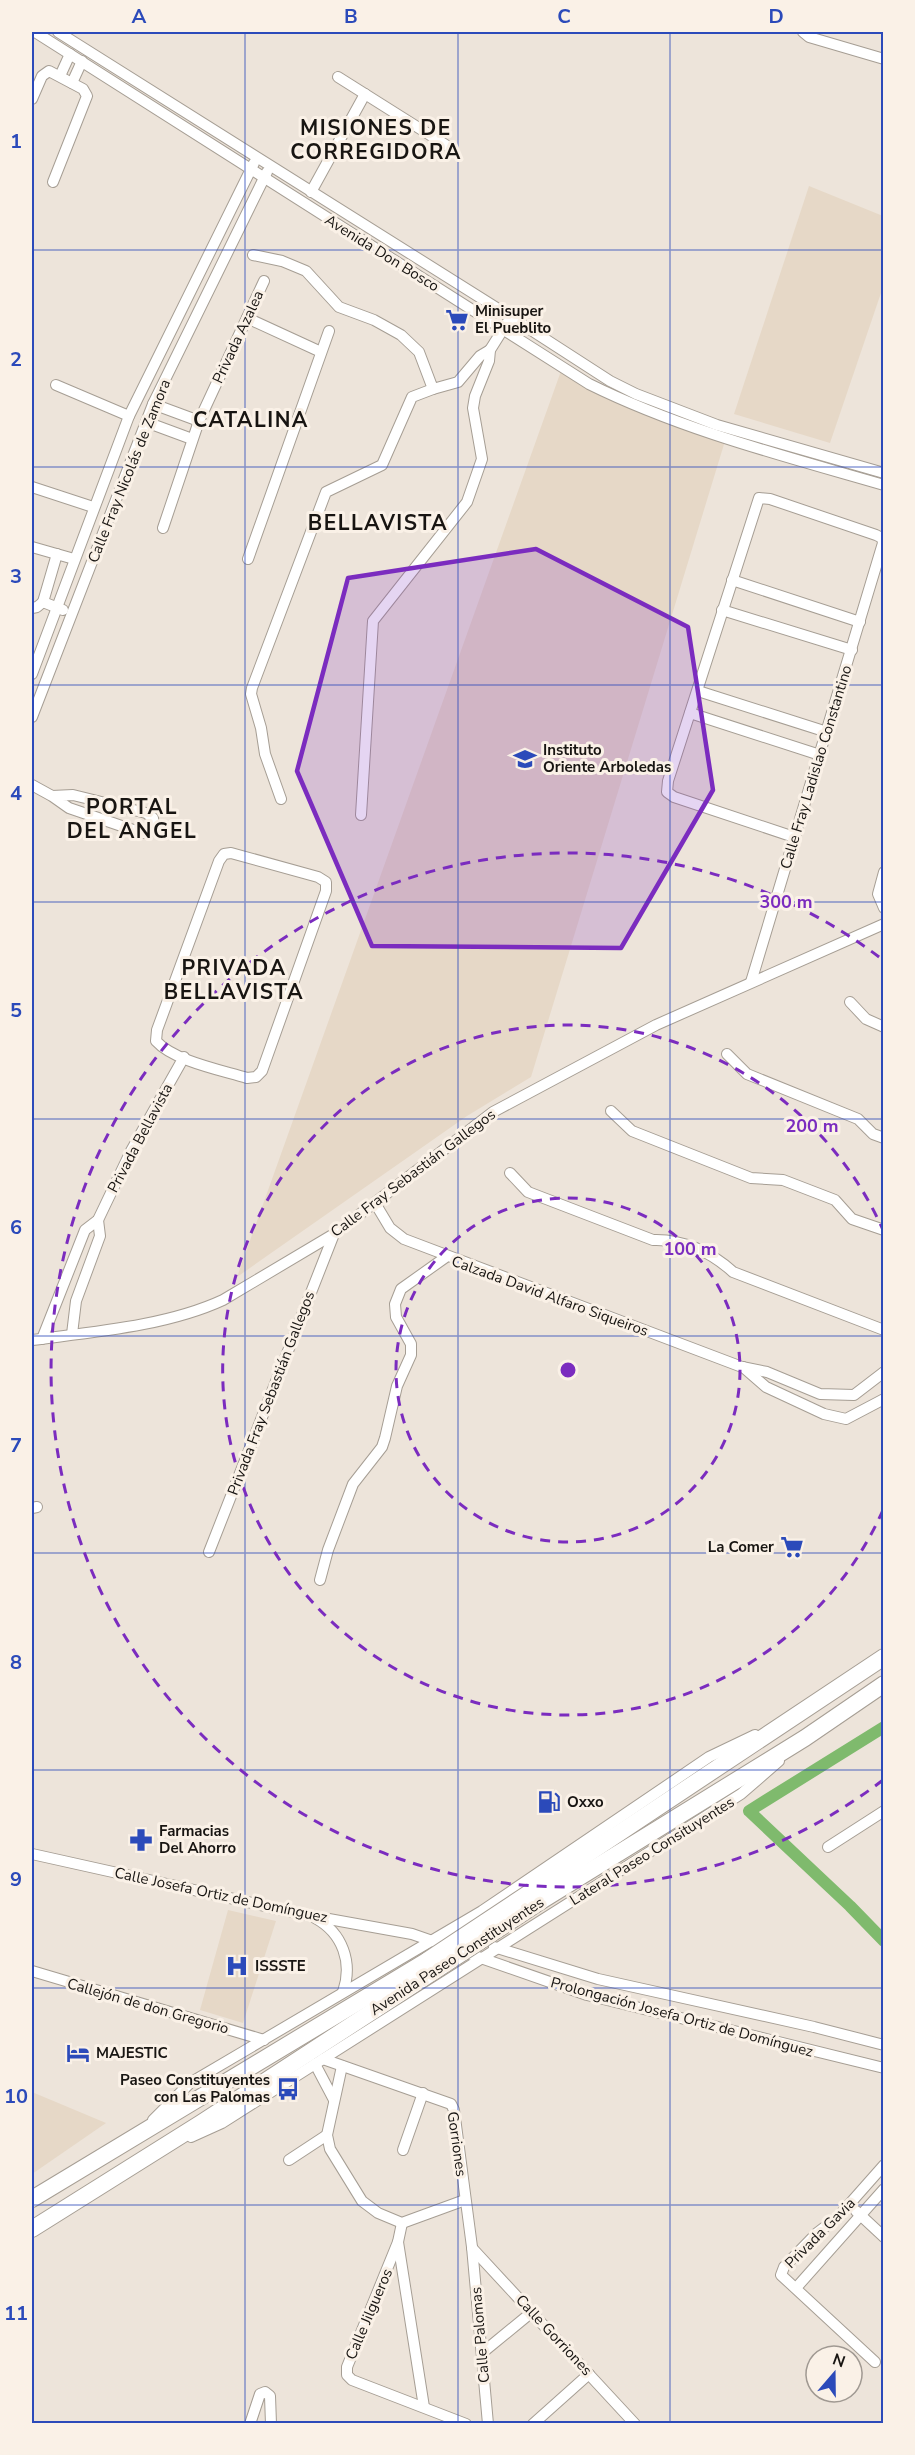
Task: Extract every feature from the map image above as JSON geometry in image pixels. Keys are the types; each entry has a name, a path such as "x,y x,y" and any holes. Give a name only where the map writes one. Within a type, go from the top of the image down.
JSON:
{"highway":[{"name":"Avenida Paseo Constituyentes","path":"32,2199 428,1960 884,1657"},
{"name":"Avenida Paseo Constituyentes","path":"32,2229 201,2123 541,1901 805,1738 884,1684"}],"street":[{"name":"Avenida Don Bosco","path":"35,32 251,169 267,171 311,192 511,316 609,381 715,430"},
{"name":"Avenida Don Bosco","path":"58,32 256,158 267,171 327,218 589,384 633,405 715,430 884,473"},
{"path":"803,32 809,37 884,60"},
{"path":"60,76 70,54"},
{"path":"72,83 82,62"},
{"path":"32,99 45,73 50,71 86,92 86,100 53,182"},
{"path":"338,77 449,147"},
{"path":"311,192 365,94"},
{"name":"Calle Fray Nicolás de Zamora","path":"32,674 129,416 256,158"},
{"name":"Calle Fray Nicolás de Zamora","path":"32,717 153,404 267,171"},
{"path":"253,255 282,261 306,271 339,307 375,320 406,339 419,352 433,389"},
{"name":"Privada Azalea","path":"163,528 192,439 264,281"},
{"path":"281,799 265,754 261,728 251,694 326,492 382,465 387,459 412,397 458,382 480,356 490,350 511,316"},
{"path":"248,318 321,352"},
{"path":"248,559 329,331"},
{"path":"361,815 373,621 467,502 482,459 473,401 489,361 490,350"},
{"path":"56,386 129,416"},
{"path":"153,404 200,421"},
{"path":"146,422 192,439"},
{"name":"Avenida Don Bosco","path":"741,437 884,485"},
{"path":"120,439 137,444"},
{"path":"32,487 93,507"},
{"name":"Calle Fray Ladislao Constantino","path":"732,580 759,498 770,499 882,538 883,543 852,650 751,982"},
{"path":"32,548 74,559"},
{"path":"32,608 37,608 43,602 57,554"},
{"path":"795,837 674,797 667,792 668,781 732,580 860,622"},
{"path":"43,602 72,614"},
{"path":"722,610 852,650"},
{"path":"698,691 827,732"},
{"path":"690,713 820,755"},
{"path":"32,785 69,808 142,833 150,831 154,826 153,818 146,813 73,795 52,796"},
{"path":"231,853 318,877 326,882 326,891 262,1071 256,1077 247,1078 184,1057 162,1047 156,1041 157,1030 219,861 224,854 231,853"},
{"path":"883,878 878,894 884,908"},
{"name":"Calle Fray Sebastián Gallegos","path":"37,1340 170,1318 204,1309 237,1293 334,1234 494,1112 647,1029 884,924"},
{"path":"850,1002 866,1019 884,1028"},
{"path":"727,1054 747,1074 858,1119 873,1134 884,1138"},
{"name":"Privada Bellavista","path":"37,1340 85,1230 98,1220 131,1151 184,1057"},
{"path":"611,1111 632,1131 751,1178 783,1180 835,1200 852,1219 884,1230"},
{"path":"510,1173 528,1192 653,1240 671,1240 716,1256 733,1272 884,1330"},
{"name":"Calzada David Alfaro Siqueiros","path":"375,1203 390,1228 404,1239 446,1257 742,1367 767,1372 820,1394 854,1395 884,1372"},
{"name":"Privada Bellavista","path":"72,1334 76,1301 100,1236 98,1220"},
{"name":"Privada Fray Sebastián Gallegos","path":"209,1552 334,1234"},
{"path":"320,1580 328,1550 353,1484 382,1447 397,1386 411,1355 411,1344 396,1317 395,1304 401,1289 446,1257"},
{"name":"Calzada David Alfaro Siqueiros","path":"742,1367 766,1388 824,1414 846,1419 884,1399"},
{"path":"140,2133 190,2083 482,1911 709,1757 793,1717"},
{"name":"Lateral Paseo Consituyentes","path":"150,2155 222,2123 482,1959 741,1794 805,1738"},
{"path":"828,1847 884,1811"},
{"name":"Calle Josefa Ortiz de Domínguez","path":"32,1854 309,1915 412,1934 482,1959"},
{"path":"516,1888 514,1899 517,1906 528,1913 546,1918"},
{"path":"482,1911 495,1912 507,1917 515,1925 519,1935"},
{"path":"309,1915 328,1926 344,1949 347,1975 343,1992"},
{"name":"Calle Josefa Ortiz de Domínguez","path":"412,1934 445,1932 497,1948"},
{"name":"Prolongación Josefa Ortiz de Domínguez","path":"497,1948 598,1979 884,2045"},
{"name":"Prolongación Josefa Ortiz de Domínguez","path":"482,1959 587,1995 884,2068"},
{"name":"Callejón de don Gregorio","path":"32,1971 264,2040"},
{"path":"587,1995 589,1987 598,1979"},
{"path":"319,2062 334,2100"},
{"name":"Gorriones","path":"319,2062 342,2066 445,2100 451,2104 454,2110 472,2247"},
{"path":"342,2066 327,2136 330,2149 362,2201 378,2213 402,2223 465,2200"},
{"path":"403,2150 423,2093"},
{"path":"289,2160 327,2136"},
{"name":"Privada Gavia","path":"884,2164 850,2205 817,2233 784,2266 781,2275 796,2288 884,2189"},
{"path":"850,2205 884,2237"},
{"name":"Calle Jilgueros","path":"402,2223 398,2242 347,2367 347,2375 352,2380 466,2424"},
{"name":"Calle Jilgueros","path":"398,2242 424,2407"},
{"name":"Calle Gorriones","path":"472,2247 635,2424"},
{"name":"Calle Palomas","path":"472,2247 488,2424"},
{"path":"796,2288 875,2362"},
{"path":"482,2353 532,2312"},
{"path":"533,2424 590,2374"},
{"path":"250,2424 260,2394 265,2392 270,2396 271,2424"}],"highlighted area":[{"path":"536,549 688,627 713,790 621,948 372,946 297,771 348,578"}],"shaded area":[{"path":"809,186 883,216 883,287 830,443 734,414"},
{"name":"Instituto Oriente Arboledas","path":"561,371 725,441 531,1077 467,1116 237,1277"},
{"name":"ISSSTE","path":"228,1910 276,1921 243,2023 200,2010"},
{"path":"32,2092 106,2123 32,2174"}],"waterway":[{"path":"884,1727 749,1811 884,1941"}],"place":[{"name":"Minisuper El Pueblito","path":"457,320"},
{"name":"Instituto Oriente Arboledas","path":"525,759"},
{"name":"La Comer","path":"792,1547"},
{"name":"Oxxo","path":"549,1802"},
{"name":"Farmacias Del Ahorro","path":"141,1840"},
{"name":"ISSSTE","path":"237,1966"},
{"name":"MAJESTIC","path":"78,2053"},
{"name":"Paseo Constituyentes con Las Palomas","path":"288,2089"}],"district":[{"name":"MISIONES DE CORREGIDORA","path":"376,140"},
{"name":"CATALINA","path":"251,420"},
{"name":"BELLAVISTA","path":"378,523"},
{"name":"PORTAL DEL ANGEL","path":"132,819"},
{"name":"PRIVADA BELLAVISTA","path":"234,980"}]}
